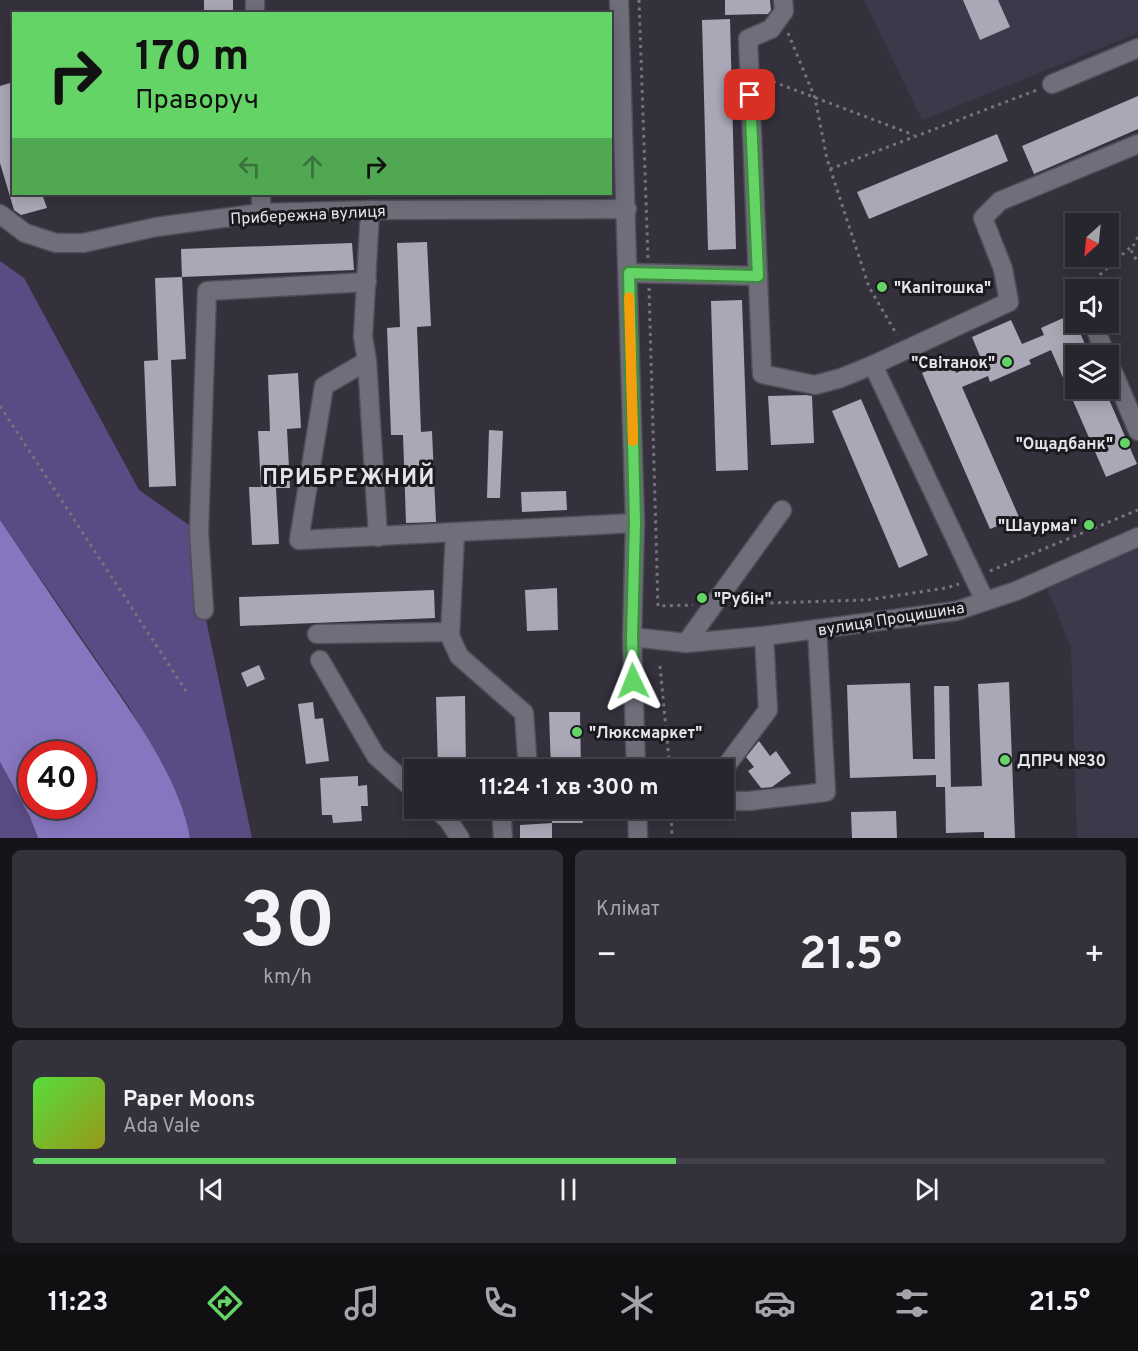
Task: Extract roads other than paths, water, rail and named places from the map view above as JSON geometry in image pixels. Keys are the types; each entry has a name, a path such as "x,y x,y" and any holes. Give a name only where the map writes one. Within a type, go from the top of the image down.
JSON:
{"street":[{"path":"619,0 635,523 632,637 636,759"},
{"path":"781,9 771,29 748,39 762,374 815,384 841,378 1009,302 1003,268 983,218 1000,201 1138,144"},
{"path":"1052,84 1138,48"},
{"path":"261,195 261,213"},
{"name":"Прибережна вулиця","path":"0,214 25,232 57,243 83,243 156,227 261,213 370,210 627,209"},
{"path":"370,210 363,337 367,362 378,537"},
{"path":"629,273 758,276"},
{"path":"204,610 199,532 207,291 366,282"},
{"path":"367,362 324,386 299,540 635,523"},
{"path":"873,365 985,601"},
{"path":"1119,386 1138,431"},
{"path":"687,643 782,510"},
{"path":"455,533 450,632 459,656 524,713 527,759"},
{"name":"вулиця Процишина","path":"632,637 687,643 764,636 956,611 1016,591 1138,537"},
{"path":"734,801 826,792 817,629"},
{"path":"316,634 450,632"},
{"path":"731,759 768,710 764,636"},
{"path":"320,660 376,756 404,781"},
{"path":"447,819 460,838"},
{"path":"502,819 503,838"},
{"path":"638,838 641,819"}],"place":[{"name":"\"Капітошка\"","path":"882,287"},
{"name":"\"Світанок\"","path":"1007,362"},
{"name":"\"Ощадбанк\"","path":"1125,443"},
{"name":"\"Шаурма\"","path":"1089,525"},
{"name":"\"Рубін\"","path":"702,598"},
{"name":"\"Люксмаркет\"","path":"577,732"},
{"name":"ДПРЧ №30","path":"1005,760"}],"district":[{"name":"ПРИБРЕЖНИЙ","path":"349,476"}]}
